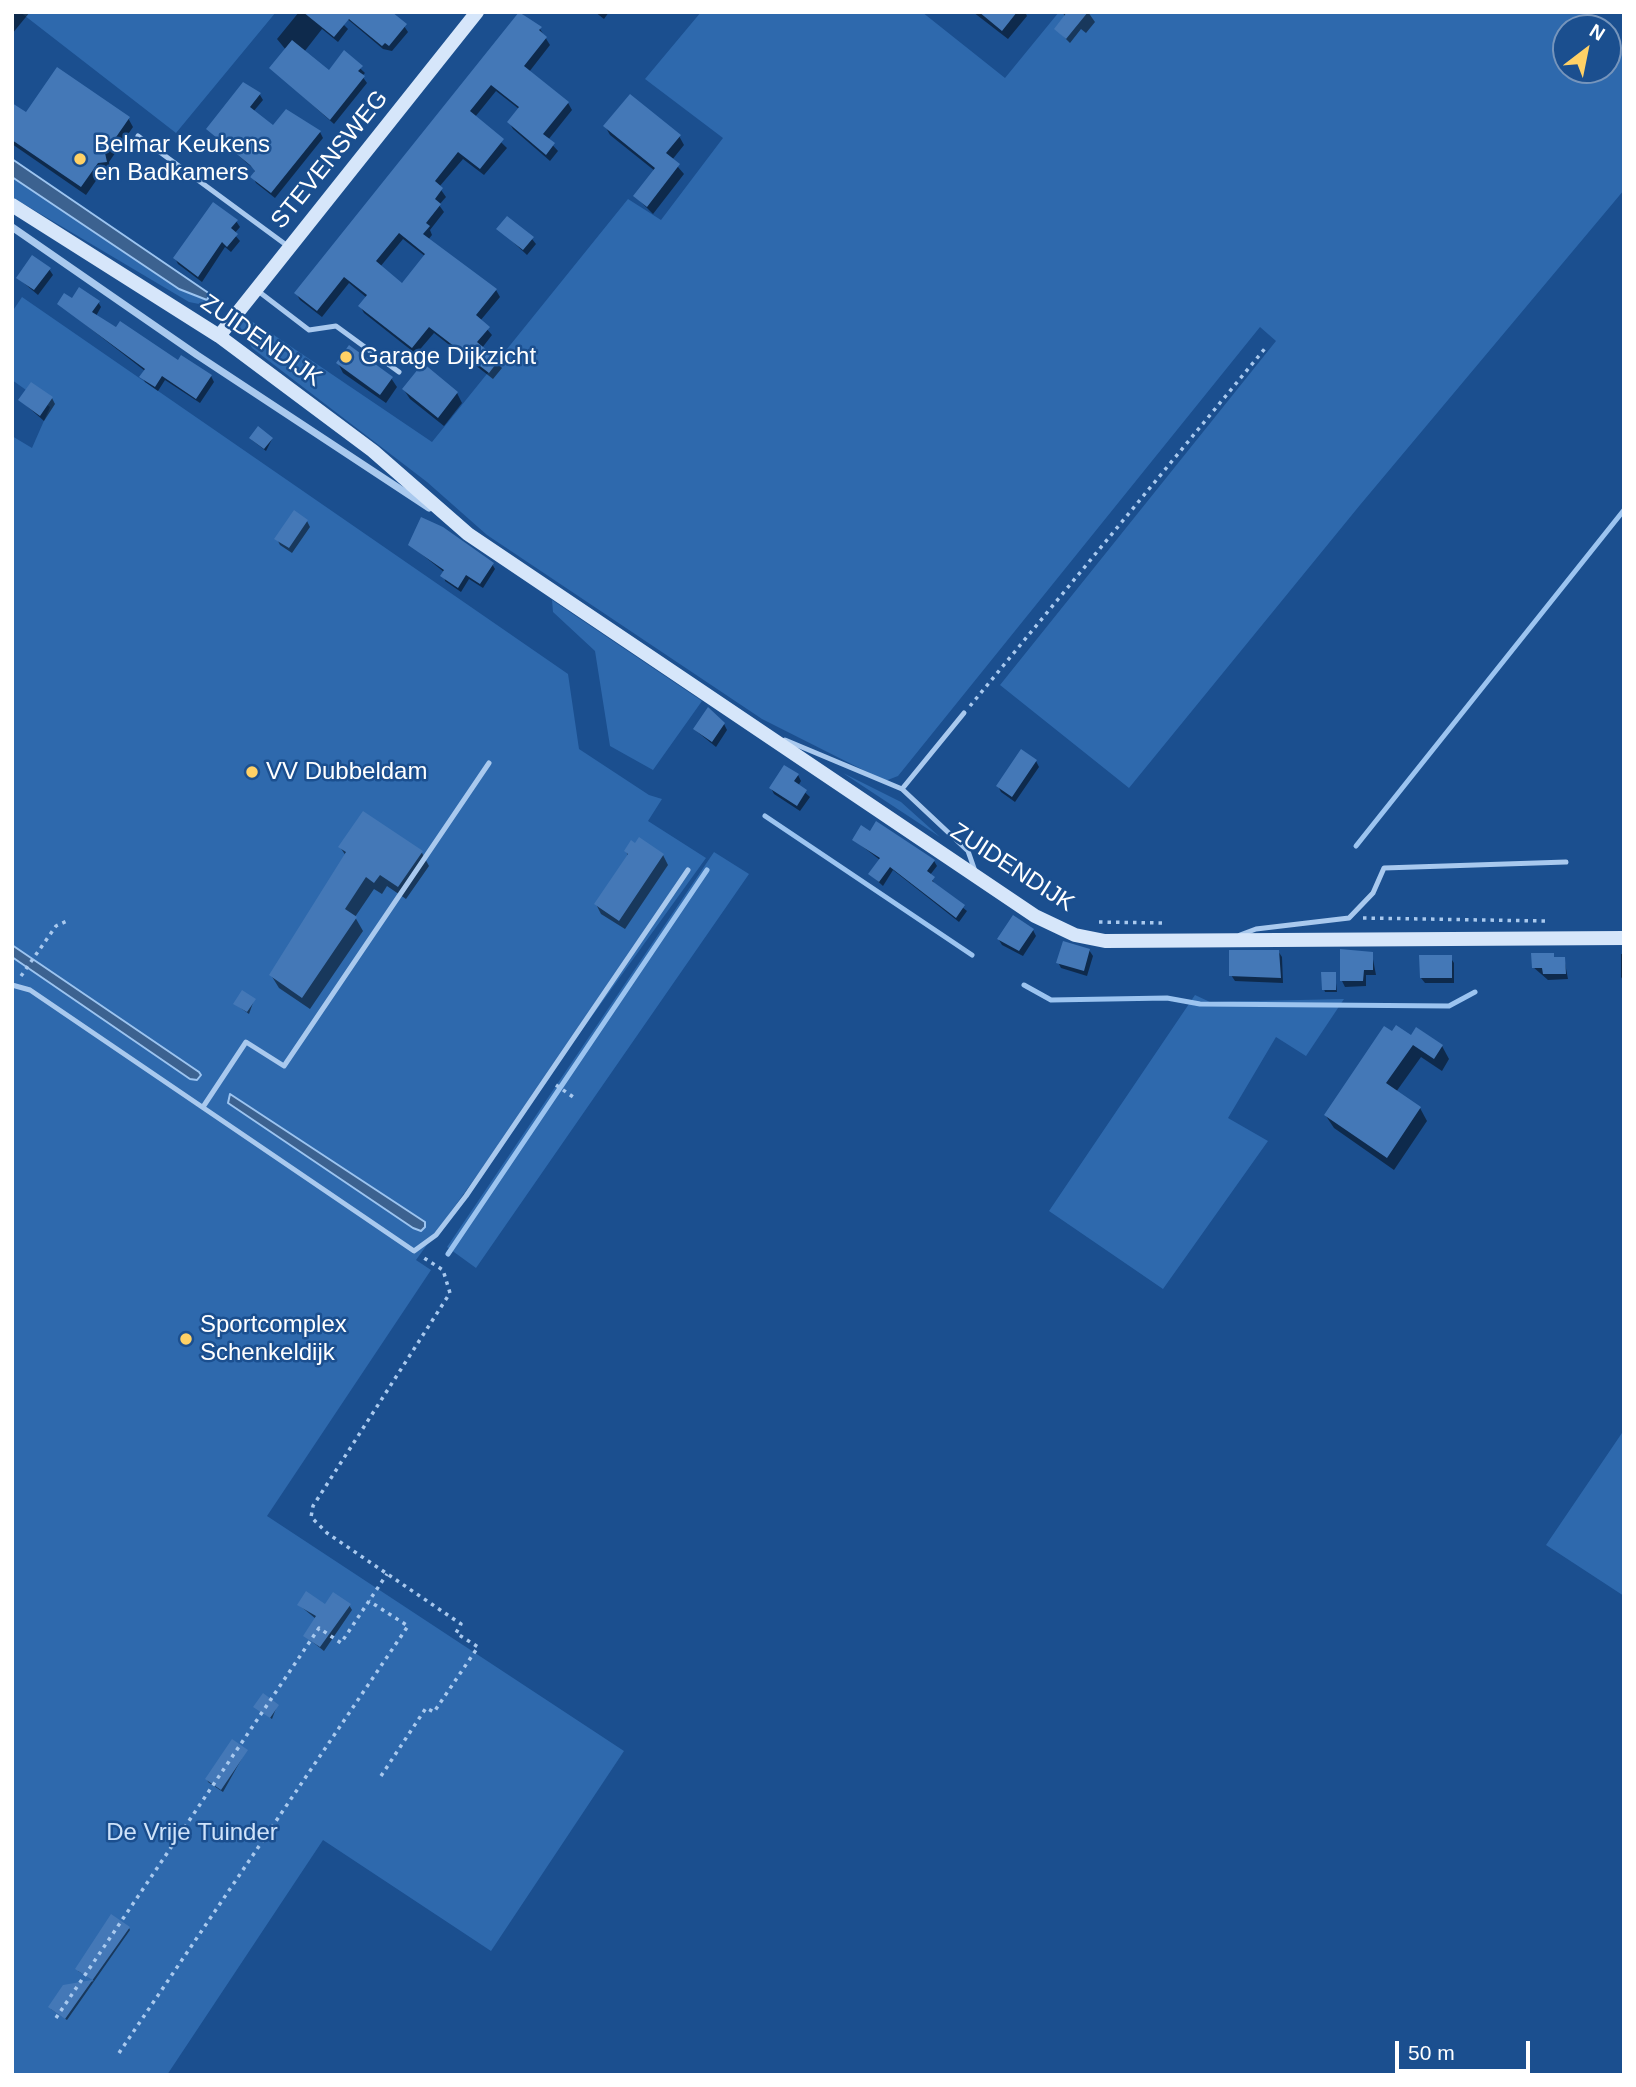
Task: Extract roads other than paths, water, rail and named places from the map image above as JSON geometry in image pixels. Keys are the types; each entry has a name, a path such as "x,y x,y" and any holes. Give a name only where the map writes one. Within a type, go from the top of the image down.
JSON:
{"street":[{"name":"STEVENSWEG","path":"219,336 477,12"},
{"name":"ZUIDENDIJK","path":"12,205 219,336 373,451 468,534"},
{"name":"ZUIDENDIJK","path":"12,227 197,355 769,734 1035,916 1075,935 1105,941 1624,939"}],"lane":[{"path":"138,136 289,247"},
{"path":"256,289 309,330 336,326 399,372"},
{"path":"902,789 964,713"},
{"path":"769,734 902,789 968,851 977,875"},
{"path":"203,1107 246,1042 284,1066 489,763"},
{"path":"1221,941 1256,929 1349,918 1373,893 1384,868 1566,862"},
{"path":"12,985 30,990 414,1251 436,1235 466,1196 688,870"}],"waterway":[{"path":"1356,846 1624,510"},
{"path":"765,816 972,955"},
{"path":"448,1254 707,870"},
{"path":"1024,985 1051,1000 1167,998 1200,1004 1449,1006 1475,992"}],"place":[{"name":"Belmar Keukens en Badkamers","path":"80,159"},
{"name":"Garage Dijkzicht","path":"346,357"},
{"name":"VV Dubbeldam","path":"252,772"},
{"name":"Sportcomplex Schenkeldijk","path":"186,1339"}],"park label":[{"name":"De Vrije Tuinder","path":"192,1833"}]}
